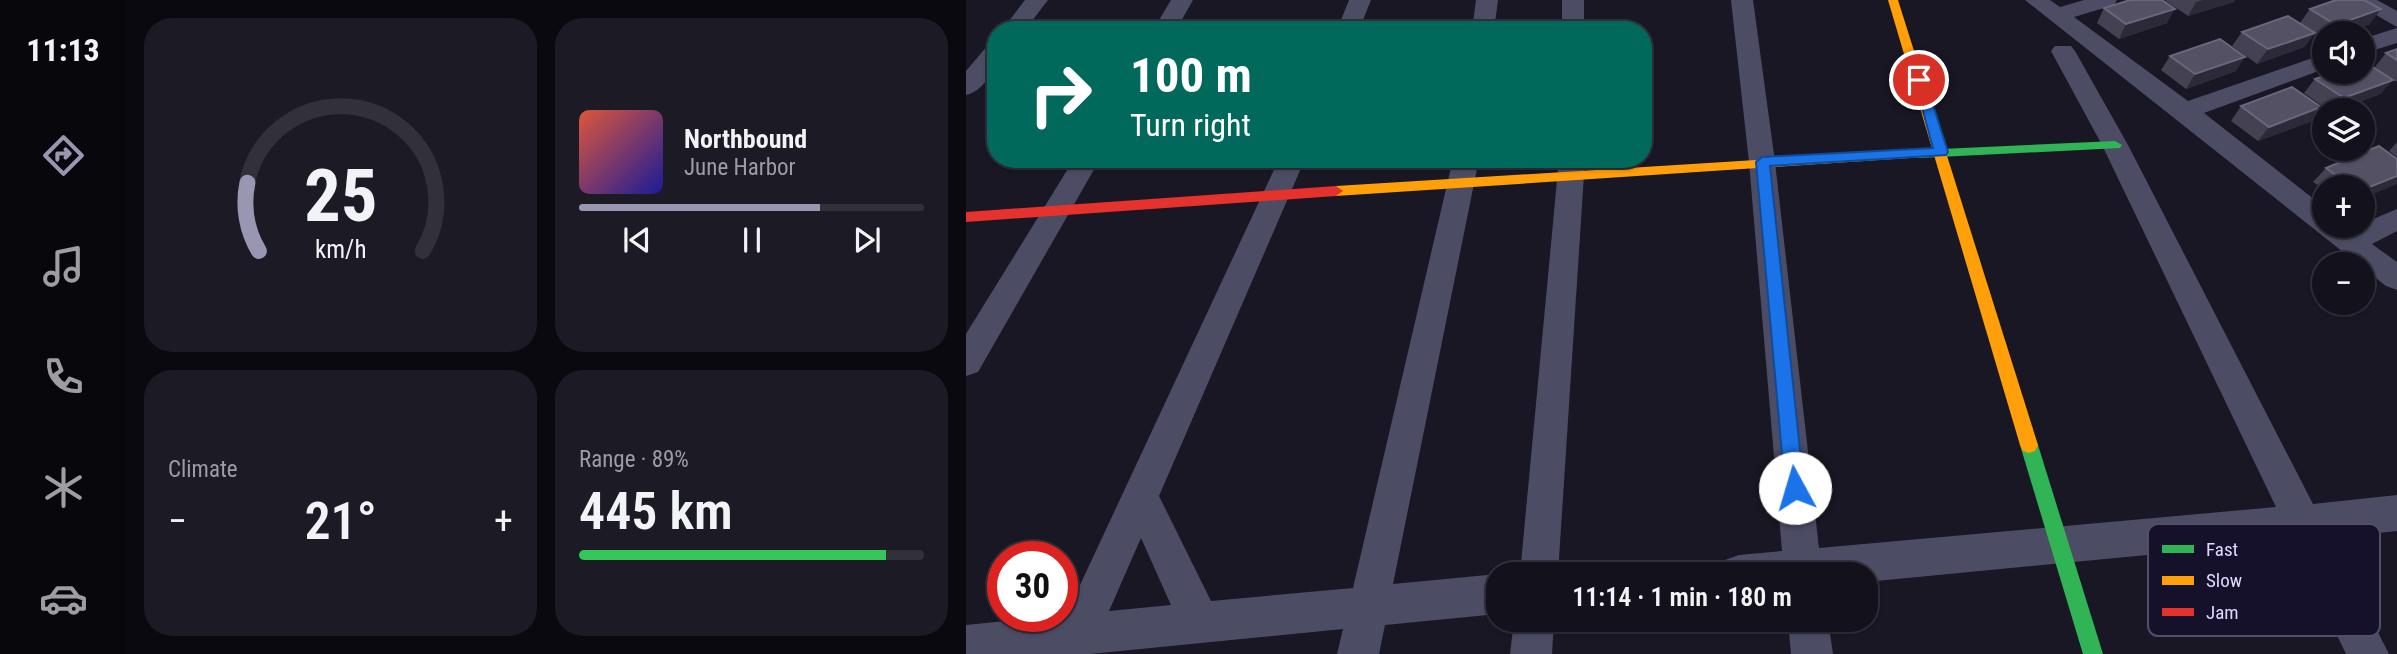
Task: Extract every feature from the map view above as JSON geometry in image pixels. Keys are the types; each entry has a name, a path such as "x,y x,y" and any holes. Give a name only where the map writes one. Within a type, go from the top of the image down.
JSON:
{"street":[{"path":"1020,21 1037,0"},
{"path":"1169,21 1182,0"},
{"path":"1352,21 1360,0"},
{"path":"1484,21 1487,0"},
{"path":"1573,0 1573,21"},
{"path":"1742,0 1762,162 1802,562"},
{"path":"1893,0 2093,654"},
{"path":"2036,0 2185,111 2312,212"},
{"path":"2056,16 2106,0"},
{"path":"2361,0 2397,20"},
{"path":"2375,43 2397,35"},
{"path":"2063,51 2115,145 2305,524"},
{"path":"966,87 987,61"},
{"path":"2185,111 2312,65"},
{"path":"1652,165 2115,145"},
{"path":"966,362 1082,168"},
{"path":"1073,644 1288,168"},
{"path":"966,217 1275,198 1465,172 1572,168 1540,562"},
{"path":"1358,654 1465,172"},
{"path":"2375,225 2397,219"},
{"path":"2344,238 2397,278"},
{"path":"1141,498 1200,623"},
{"path":"2267,524 2397,513"},
{"path":"1878,564 2148,537"},
{"path":"966,645 1073,644 1200,623 1486,595"},
{"path":"1531,654 1534,632"},
{"path":"1809,632 1812,654"},
{"path":"2359,636 2368,654"}],"building":[{"path":"2130,0 2162,0 2175,9 2126,24 2104,8"},
{"path":"2336,0 2364,0 2381,9 2347,21 2330,21 2310,9"},
{"path":"2288,16 2312,31 2312,34 2268,49 2242,32"},
{"path":"2220,39 2245,57 2195,74 2170,56"},
{"path":"2397,49 2397,60 2386,53"},
{"path":"2375,69 2393,80 2344,98 2323,84 2375,84"},
{"path":"2292,87 2312,101 2312,110 2269,127 2241,106"},
{"path":"2379,146 2397,159 2397,176 2375,185 2375,175 2336,175 2326,168 2343,161 2375,161 2375,148"}],"traffic: fast":[{"path":"1919,154 2115,145"},
{"path":"2029,445 2093,654"}],"traffic: slow":[{"path":"1893,0 2029,445"},
{"path":"1336,191 1919,154"}],"traffic: jam":[{"path":"966,217 1336,191"}],"route":[{"path":"1795,488 1762,162 1941,152 1919,80"}]}
